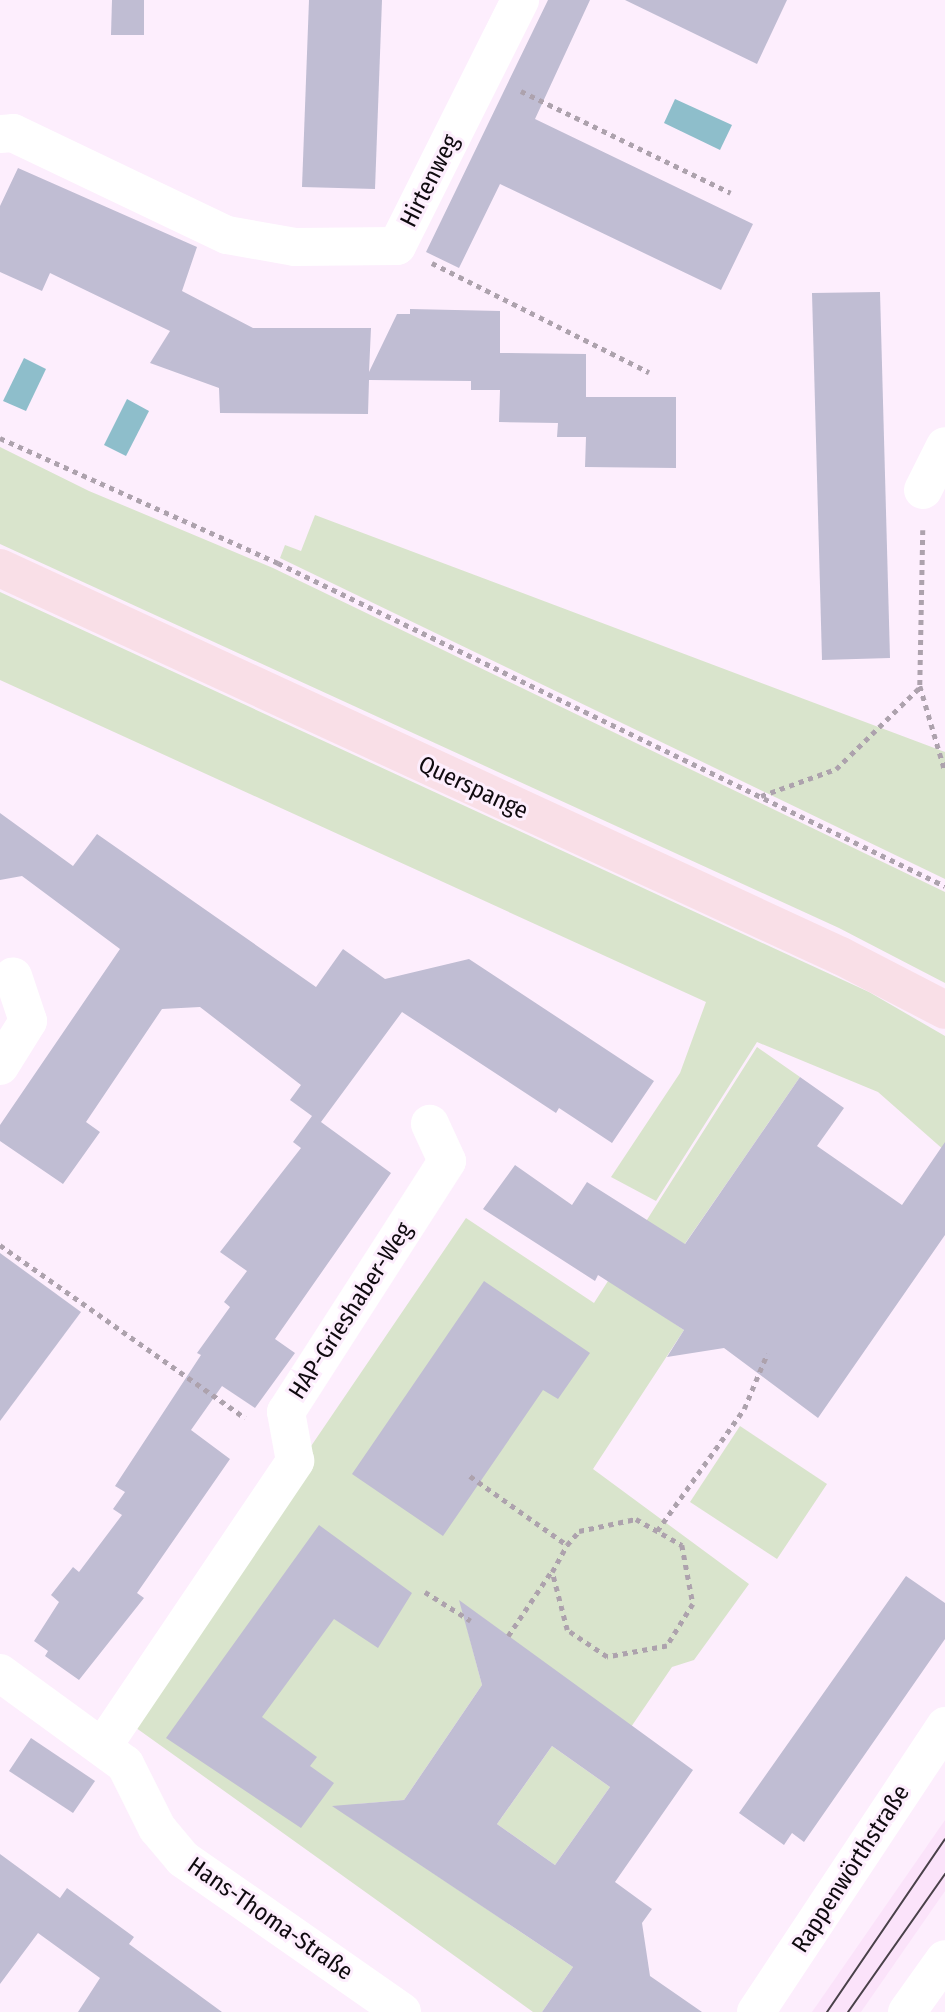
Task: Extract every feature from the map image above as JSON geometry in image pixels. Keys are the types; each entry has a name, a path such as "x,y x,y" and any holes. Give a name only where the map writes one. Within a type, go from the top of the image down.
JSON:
{"main road":[{"name":"Querspange","path":"0,568 841,956 945,1010"}],"street":[{"name":"Hirtenweg","path":"0,134 13,133 227,235 295,247 397,246 486,74 520,0"},
{"path":"923,490 945,446"},
{"path":"0,1066 28,1021 13,976"},
{"name":"HAP-Grieshaber-Weg","path":"103,1746 295,1461 286,1412 447,1161 430,1124"},
{"name":"Hans-Thoma-Straße","path":"0,1673 125,1764 157,1828 183,1859 402,2012"},
{"name":"Rappenwörthstraße","path":"756,2012 945,1726"},
{"path":"907,2012 945,1959"}],"path":[{"path":"486,74 731,193"},
{"path":"397,246 649,372"},
{"path":"0,438 278,564 945,886"},
{"path":"923,490 920,686 945,771"},
{"path":"761,796 836,769 920,686"},
{"path":"0,1245 264,1432 290,1434"},
{"path":"657,1531 744,1409 767,1354"},
{"path":"470,1476 567,1545"},
{"path":"508,1636 579,1531 636,1519 682,1545 693,1604 667,1646 607,1657 567,1630 552,1572"},
{"path":"425,1592 471,1621"}],"shaded area":[{"path":"945,1820 945,1891 861,2012 812,2012"}],"green space":[{"path":"0,447 89,491 273,568 945,892 945,983 839,928 0,544"},
{"path":"315,515 945,752 945,879 280,558 285,545 301,551"},
{"path":"0,592 869,992 945,1036 945,1151 878,1092 757,1042 656,1201 611,1177 680,1073 706,1002 0,680"},
{"path":"757,1047 800,1077 644,1303 684,1330 593,1469 749,1584 694,1660 672,1667 631,1727 476,1613 467,1628 482,1685 404,1800 358,1804 348,1816 573,1967 542,2012 533,2012 125,1720 466,1218 594,1303"},
{"path":"740,1426 827,1484 777,1559 690,1502"},
{"path":"552,1746 610,1787 555,1865 497,1824"}],"water":[{"path":"675,99 732,125 720,150 664,123"},
{"path":"24,358 46,369 26,411 3,401"},
{"path":"127,399 149,411 126,456 104,445"}],"building":[{"path":"112,0 144,0 144,35 111,35"},
{"path":"309,0 382,0 375,189 302,187"},
{"path":"548,0 590,0 535,119 753,224 721,290 500,184 459,268 426,252"},
{"path":"625,0 787,0 757,64"},
{"path":"18,168 197,247 182,291 253,328 371,328 369,372 397,314 410,314 410,309 500,311 500,353 586,354 586,397 676,397 676,468 585,467 586,437 557,437 558,423 499,422 500,390 471,390 471,381 369,380 368,414 220,413 219,388 150,363 170,331 50,273 42,291 0,272 0,206"},
{"path":"880,292 890,658 822,660 812,293"},
{"path":"0,813 73,866 97,834 316,987 343,949 385,979 469,959 654,1081 612,1143 559,1108 556,1113 402,1012 321,1122 391,1173 275,1339 295,1353 255,1408 222,1386 191,1430 230,1459 137,1593 144,1598 79,1680 45,1656 48,1651 34,1641 59,1602 51,1595 73,1567 79,1572 122,1515 113,1509 125,1492 115,1486 201,1355 197,1353 230,1307 224,1302 247,1271 220,1252 301,1148 293,1142 312,1116 290,1100 301,1085 200,1007 162,1009 86,1122 100,1132 63,1184 0,1141 0,1125 120,949 22,876 0,880"},
{"path":"800,1077 844,1108 817,1146 902,1205 945,1142 945,1235 818,1418 724,1348 667,1357 684,1330 598,1275 595,1281 483,1209 515,1165 572,1205 587,1182 685,1244"},
{"path":"0,1253 81,1312 0,1421"},
{"path":"484,1281 590,1353 558,1399 543,1390 443,1536 352,1474"},
{"path":"319,1525 412,1593 378,1648 334,1619 262,1717 317,1757 310,1766 334,1783 301,1828 166,1738"},
{"path":"906,1576 945,1603 945,1639 804,1842 792,1833 784,1845 739,1813"},
{"path":"459,1600 693,1770 615,1882 652,1909 642,1923 650,1976 702,2012 542,2012 573,1967 332,1806 404,1800 482,1685","holes":["552,1746 610,1787 555,1865 497,1824"]},
{"path":"31,1738 95,1781 73,1813 9,1771"},
{"path":"0,1854 60,1898 67,1888 134,1937 129,1944 222,2012 78,2012 100,1978 38,1933 0,1984"}],"tram line":[{"path":"827,2012 945,1839"},
{"path":"848,2012 945,1874"}]}
